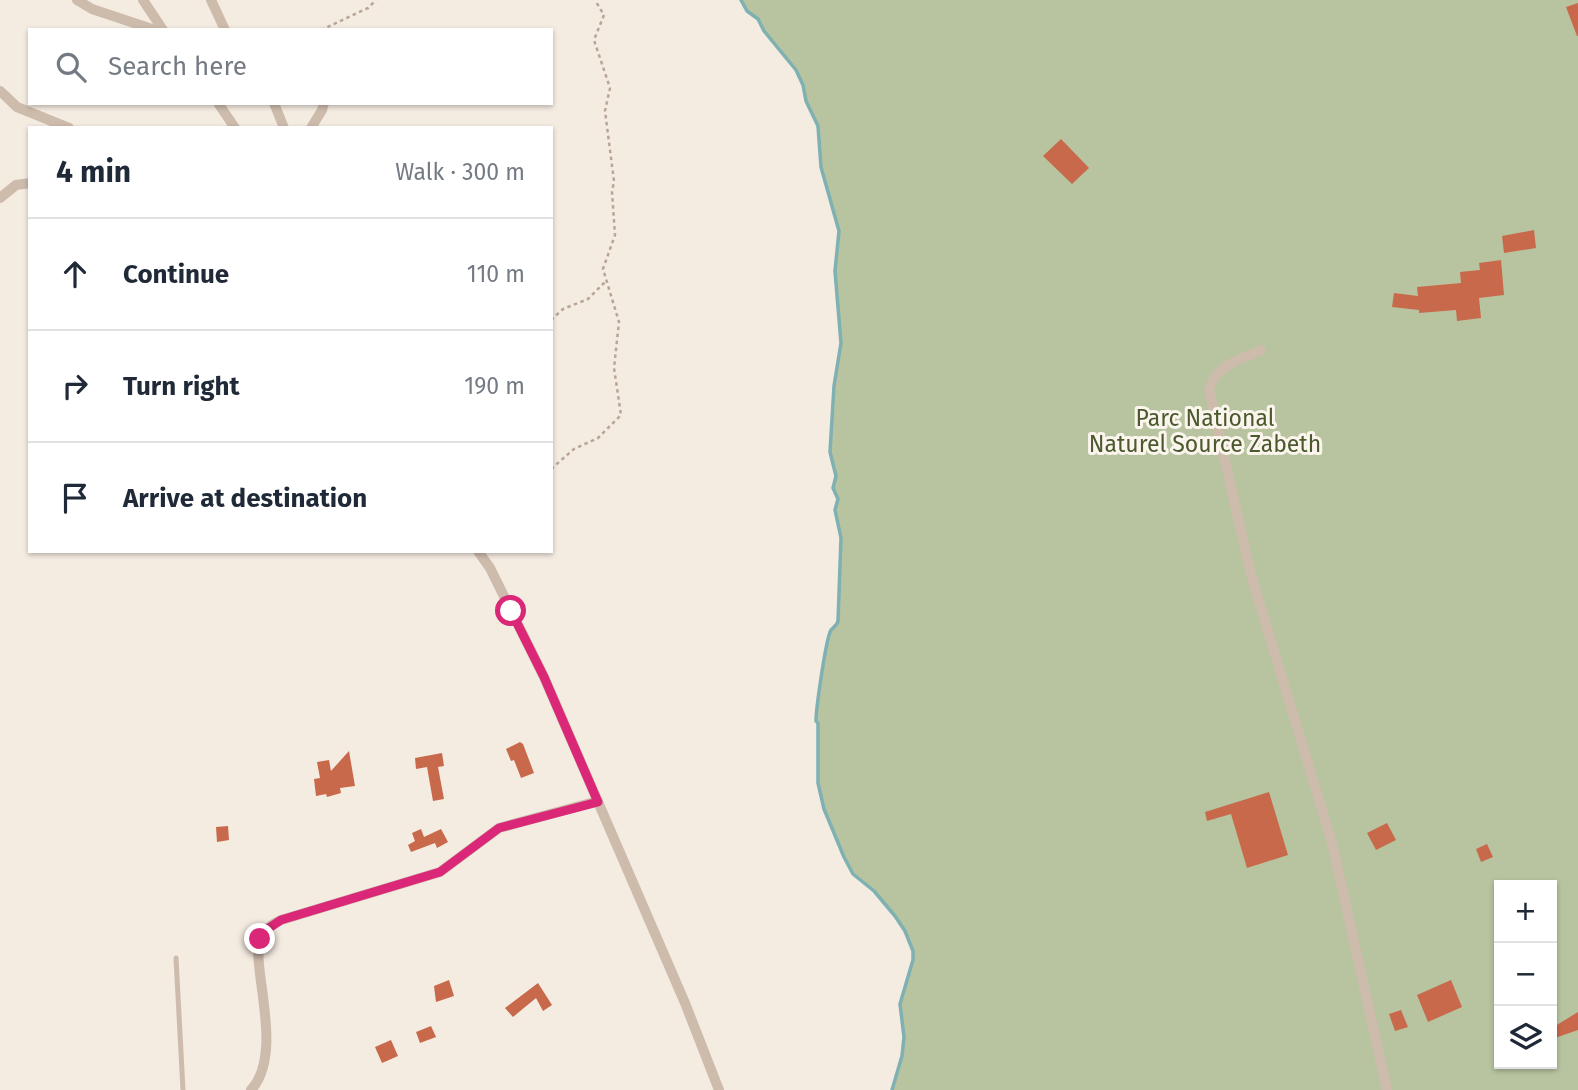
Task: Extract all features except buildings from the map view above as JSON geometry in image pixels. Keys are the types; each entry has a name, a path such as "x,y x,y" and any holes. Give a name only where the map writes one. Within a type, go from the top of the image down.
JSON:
{"street":[{"path":"77,0 150,28"},
{"path":"143,0 162,28"},
{"path":"211,0 224,28"},
{"path":"0,91 17,107 64,126"},
{"path":"219,105 234,126"},
{"path":"275,105 283,126"},
{"path":"312,126 323,105"},
{"path":"0,198 16,185 28,183"},
{"path":"1261,350 1222,369 1212,377 1209,390 1251,575 1332,843 1387,1090"},
{"path":"479,553 490,568 544,677 685,1003 719,1090"},
{"path":"251,1090 256,1085 266,1053 267,1023 258,956 260,939 266,930 281,920 440,872 499,828 598,802"}],"lane":[{"path":"176,958 183,1090"}],"path":[{"path":"325,28 368,8 376,0"},
{"path":"553,467 574,449 598,438 621,415 614,368 619,322 603,270 615,235 612,192 614,181 605,111 610,88 594,40 604,15 595,0"},
{"path":"553,318 563,309 588,299 606,282"}],"green space":[{"name":"Parc National Naturel Source Zabeth","path":"741,0 1578,0 1578,1090 892,1090 902,1056 904,1037 900,1004 913,960 913,951 895,916 874,891 853,874 824,809 818,783 816,705 826,648 832,629 838,622 841,538 835,510 838,499 833,488 836,476 830,452 834,386 841,343 835,271 839,231 821,167 818,126 806,101 803,85 796,70 764,31 758,19 747,11"}],"waterway":[{"path":"741,0 796,70 803,85 806,101 818,126 821,167 839,231 835,271 841,343 834,386 830,452 836,476 833,488 838,499 835,510 841,538 838,621 829,636 818,703 818,783 824,809 853,874 874,891 895,916 913,951 913,960 900,1004 904,1037 902,1056 892,1090"}],"route":[{"path":"260,939 266,930 281,920 449,868 499,828 598,802 544,677 511,611"}]}
